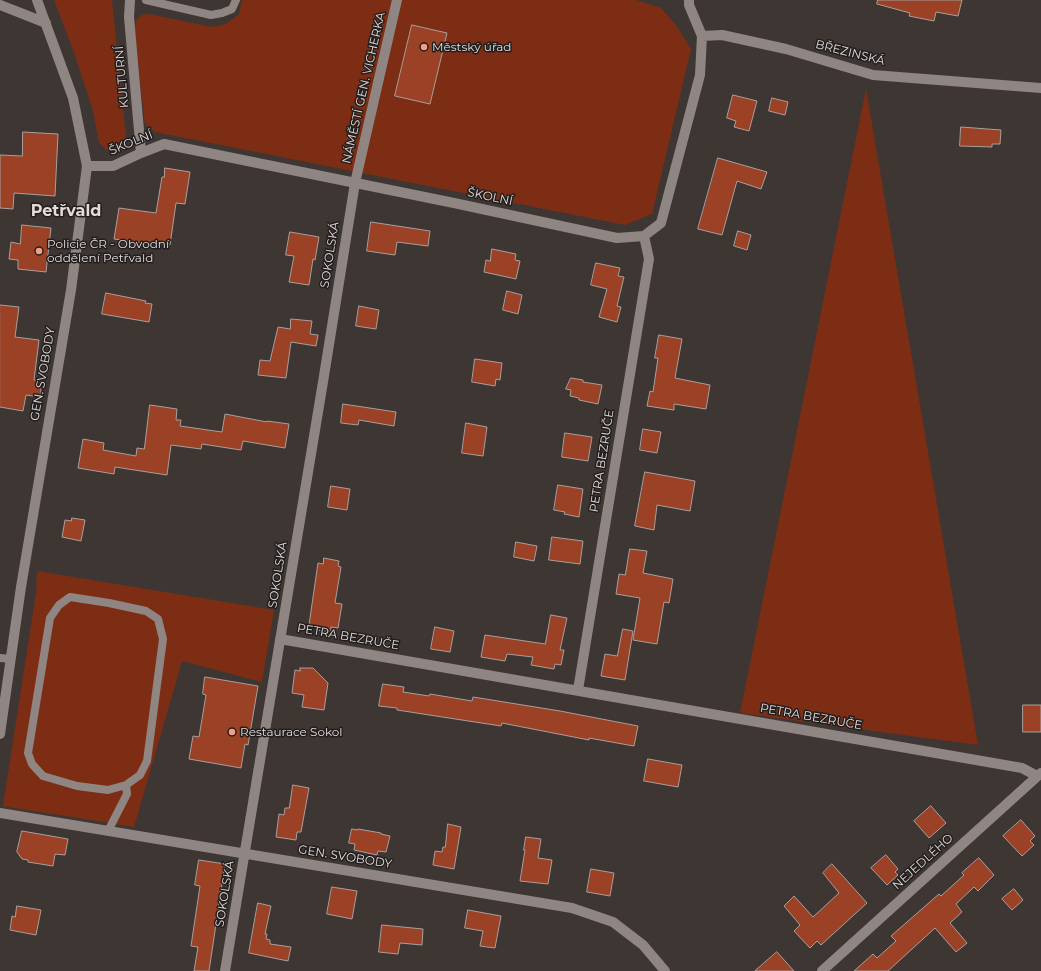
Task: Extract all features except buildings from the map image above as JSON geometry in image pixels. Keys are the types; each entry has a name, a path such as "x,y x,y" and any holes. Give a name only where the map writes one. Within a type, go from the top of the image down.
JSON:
{"street":[{"name":"GEN. SVOBODY","path":"0,734 21,587 70,290 86,166 73,98 37,0"},
{"name":"KULTURNÍ","path":"130,0 129,17 141,153"},
{"name":"NÁMĚSTÍ GEN. VICHERKA","path":"355,183 397,0"},
{"path":"644,236 660,223 700,74 702,36 689,5 689,0"},
{"path":"0,5 46,23"},
{"name":"BŘEZINSKÁ","path":"702,36 722,35 786,49 873,74 1041,88"},
{"name":"ŠKOLNÍ","path":"86,166 113,166 164,144 617,238 644,236"},
{"name":"SOKOLSKÁ","path":"225,971 355,183"},
{"name":"PETRA BEZRUČE","path":"578,690 648,259 644,236"},
{"name":"PETRA BEZRUČE","path":"280,639 1022,768 1039,775"},
{"name":"NEJEDLÉHO","path":"822,971 1039,775"},
{"name":"GEN. SVOBODY","path":"0,813 572,908 613,922 643,945 665,971"}],"lane":[{"path":"146,0 211,15 232,9 236,0"},
{"path":"70,597 146,611 158,619 163,639 147,761 140,775 126,785 108,790 77,786 43,776 32,764 28,753 50,618 59,605 70,597"},
{"path":"0,658 11,659"},
{"path":"108,830 127,794 126,785"}],"shaded area":[{"path":"54,0 112,0 126,137 122,150 109,152 99,143 93,111 75,55"},
{"path":"242,0 636,0 661,8 676,25 691,49 652,214 625,225 155,132 145,124 134,29 137,19 142,15 149,14 212,27 226,24 239,14"},
{"path":"866,89 978,745 740,713"},
{"path":"37,571 274,610 262,682 182,661 134,827 3,806 36,593"}],"place":[{"name":"Městský úřad","path":"424,47"},
{"name":"Policie ČR - Obvodní oddělení Petřvald","path":"39,251"},
{"name":"Restaurace Sokol","path":"232,732"}],"district":[{"name":"Petřvald","path":"66,211"}]}
